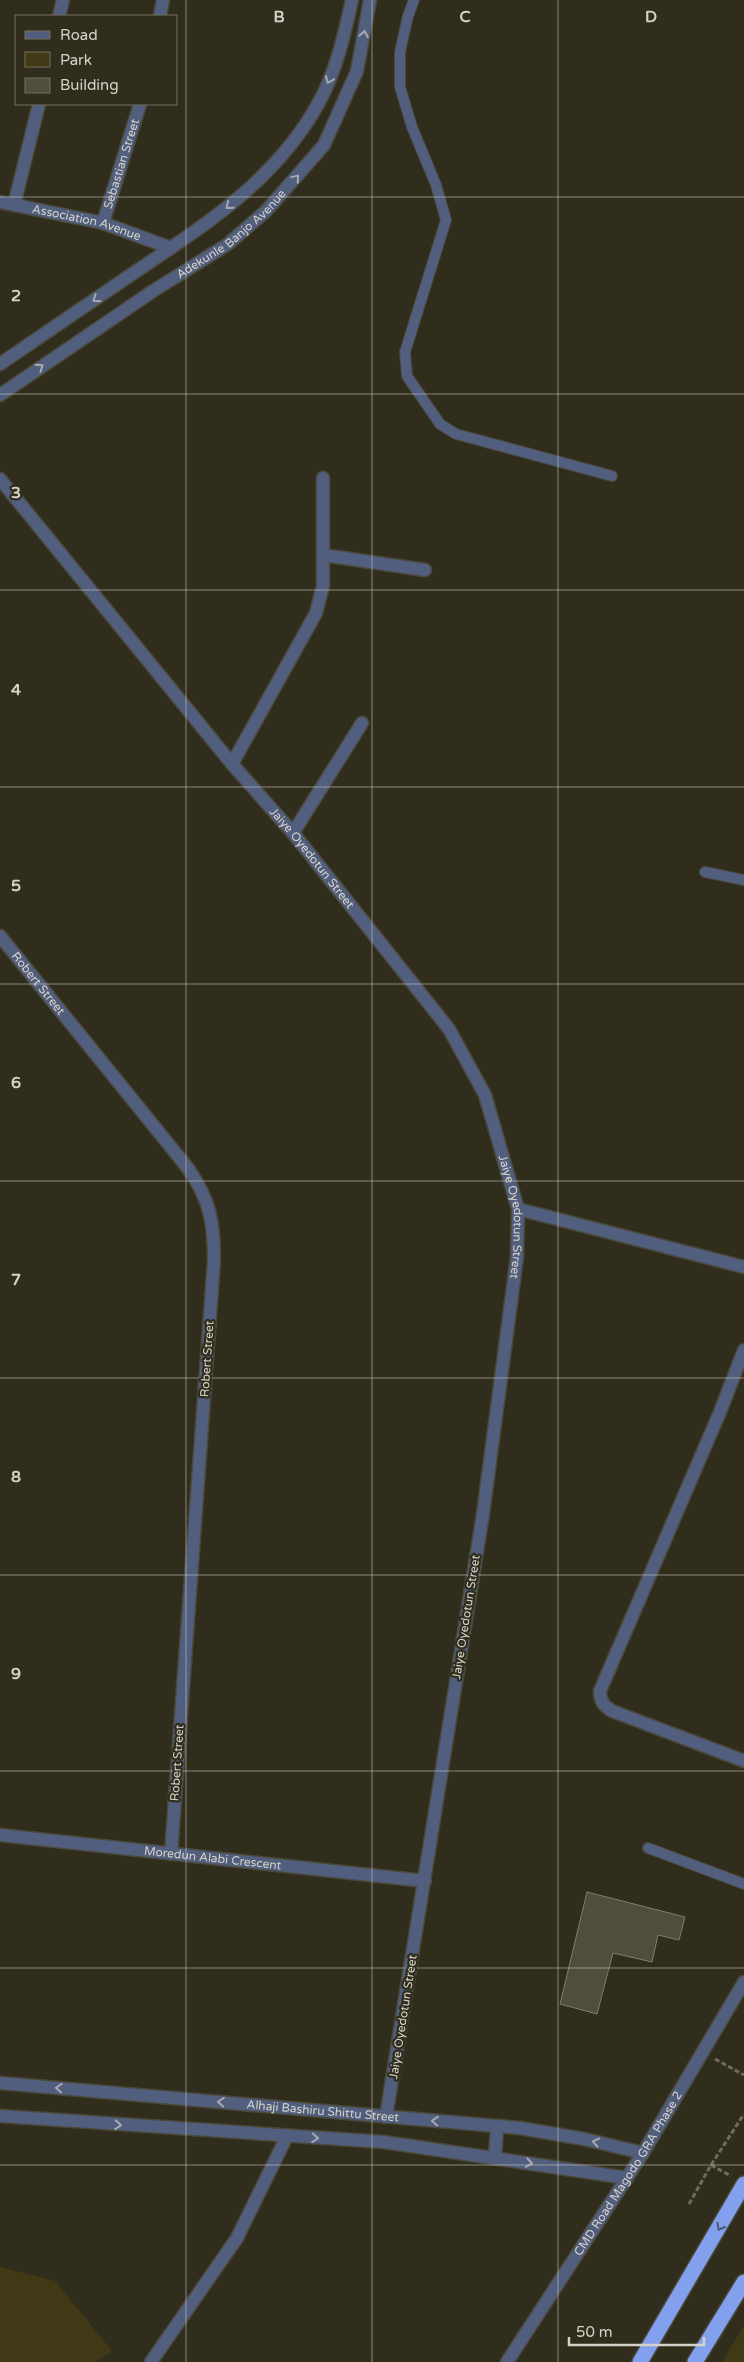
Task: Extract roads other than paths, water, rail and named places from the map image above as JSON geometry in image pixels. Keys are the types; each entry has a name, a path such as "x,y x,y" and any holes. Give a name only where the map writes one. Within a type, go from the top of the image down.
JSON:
{"highway":[{"path":"640,2362 744,2184"},
{"path":"696,2362 744,2282"}],"street":[{"path":"59,15 63,0"},
{"path":"160,15 163,0"},
{"name":"Adekunle Banjo Avenue","path":"0,364 210,222 260,181 301,132 319,103 340,53 352,0"},
{"name":"Adekunle Banjo Avenue","path":"0,395 136,302 228,244 273,204 324,145 357,71 370,0"},
{"path":"14,205 38,105"},
{"name":"Sebastian Street","path":"103,223 140,105"},
{"name":"Association Avenue","path":"0,202 103,223 171,248"},
{"path":"232,764 316,613 323,586 323,478"},
{"name":"Jaiye Oyedotun Street","path":"0,479 232,764 293,833 450,1029 485,1095 518,1209 517,1256 483,1514 426,1881 386,2117"},
{"path":"323,555 425,570"},
{"path":"293,833 362,723"},
{"name":"Robert Street","path":"0,936 187,1167 207,1200 212,1219 214,1260 171,1854"},
{"path":"518,1209 744,1267"},
{"path":"744,1350 720,1412 600,1691 600,1698 604,1706 612,1711 744,1761"},
{"name":"Moredun Alabi Crescent","path":"0,1835 426,1881"},
{"name":"CMD Road Magodo GRA Phase 2","path":"507,2362 643,2153 744,1982"},
{"name":"Alhaji Bashiru Shittu Street","path":"0,2083 497,2127 584,2139 643,2153"},
{"name":"Alhaji Bashiru Shittu Street","path":"0,2116 384,2142 627,2178"},
{"path":"495,2157 497,2127"},
{"path":"151,2362 237,2238 287,2136"}],"lane":[{"path":"414,0 408,16 400,52 400,87 412,127 436,185 446,220 405,352 407,376 440,424 456,434 612,476"},
{"path":"705,872 744,880"},
{"path":"648,1848 744,1884"}]}
